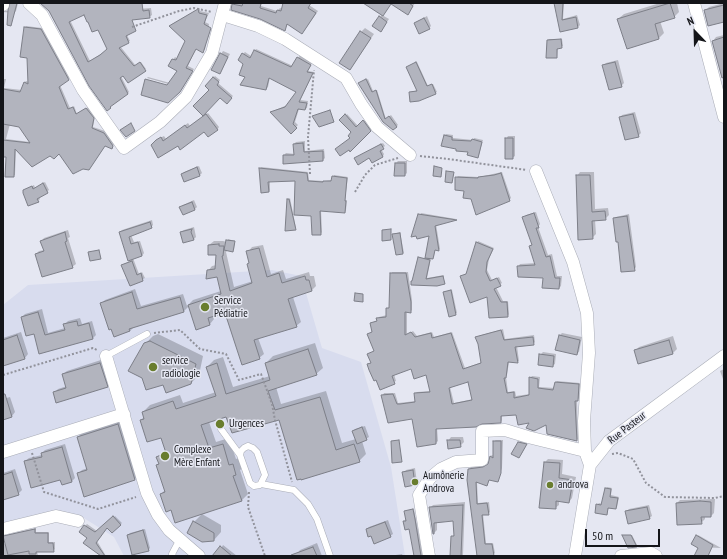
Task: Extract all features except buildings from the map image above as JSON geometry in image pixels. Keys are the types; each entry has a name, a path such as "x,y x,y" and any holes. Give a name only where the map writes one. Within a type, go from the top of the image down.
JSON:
{"street":[{"path":"29,3 42,15 83,90 124,148 160,122 186,97 212,53 224,9 285,39 346,78 361,104 377,127 410,155"},
{"path":"694,3 724,117"},
{"path":"536,171 573,262 586,313 589,354 584,421 585,451"},
{"path":"106,356 147,493 158,515 169,530 199,556"},
{"name":"Rue Pasteur","path":"574,556 594,461 609,441 724,356"},
{"path":"3,452 124,414"},
{"path":"429,556 419,495 430,478 441,469 456,462 482,460 482,431 505,430 585,451 594,461"},
{"path":"3,529 56,516 78,521"},
{"path":"622,556 650,553 656,556"}],"lane":[{"path":"106,356 147,334"},
{"path":"221,429 240,455 250,483 254,486 261,484 294,490 308,504 317,519 330,556"},
{"path":"240,455 241,451 248,446 257,452 265,475 261,484"},
{"path":"173,556 172,554 180,539"}],"path":[{"path":"132,27 168,14 194,8 224,9"},
{"path":"310,174 308,137 315,59"},
{"path":"355,192 365,175 375,165 410,155 536,171"},
{"path":"147,334 180,330 200,349 226,354 239,380 261,374 272,404 294,490"},
{"path":"3,375 93,348 106,356"},
{"path":"29,444 44,492 98,509 147,493"},
{"path":"594,461 618,453 633,459 646,483 665,497 715,498 724,496"},
{"path":"250,483 248,507 265,556"}],"shaded area":[{"path":"272,270 301,276 322,348 361,362 391,467 405,556 124,556 114,537 79,515 3,524 3,305 28,285"}],"place":[{"name":"Service Pédiatrie","path":"205,307"},
{"name":"service radiologie","path":"153,367"},
{"name":"Urgences","path":"220,424"},
{"name":"Complexe Mère Enfant","path":"165,456"},
{"name":"Aumônerie Androva","path":"415,482"},
{"name":"androva","path":"550,485"}]}
